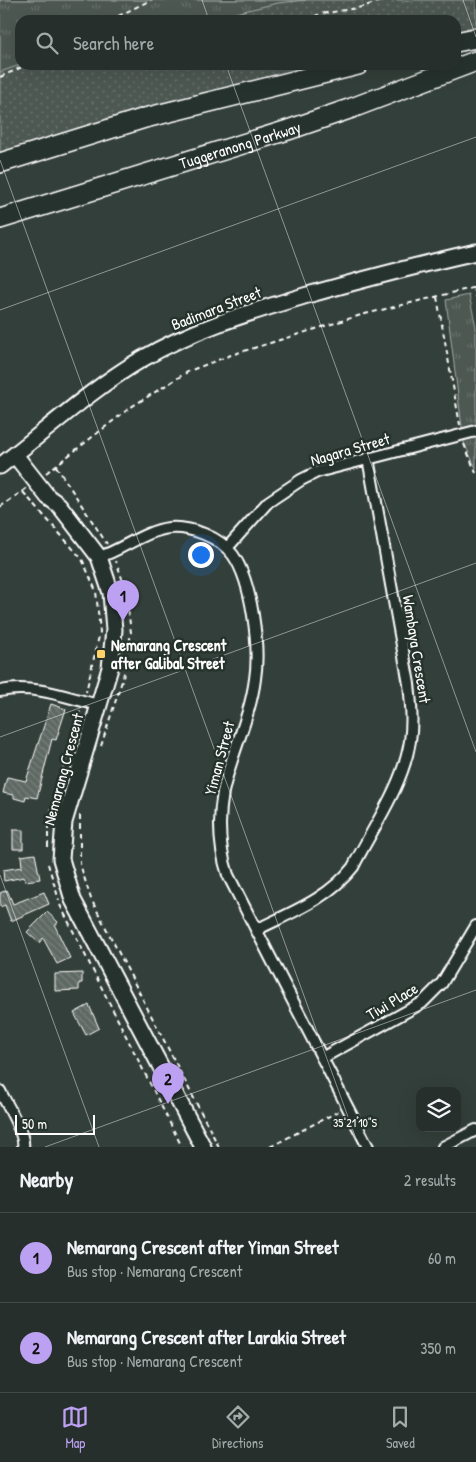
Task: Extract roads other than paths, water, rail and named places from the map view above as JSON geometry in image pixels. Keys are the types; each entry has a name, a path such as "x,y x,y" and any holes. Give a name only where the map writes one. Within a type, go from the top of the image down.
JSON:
{"highway":[{"path":"461,41 476,38"},
{"name":"Tuggeranong Parkway","path":"461,67 476,61"},
{"path":"0,163 145,118 338,70"},
{"name":"Tuggeranong Parkway","path":"0,218 288,130 452,70"},
{"path":"0,151 112,119 145,118"},
{"path":"0,232 61,208 107,185"}],"street":[{"name":"Badimara Street","path":"0,466 87,397 141,359 188,335 234,316 357,281 476,252"},
{"name":"Nagara Street","path":"227,548 268,502 294,484 317,472 476,431"},
{"name":"Nemarang Crescent","path":"19,451 55,492 58,505 99,558 110,593 114,630 110,668 64,822 61,859 73,900 203,1147"},
{"name":"Wambaya Crescent","path":"256,930 318,899 331,891 346,876 353,867 394,789 410,742 412,721 409,684 368,458"},
{"path":"99,558 113,553 151,533 168,528 196,532 227,548"},
{"name":"Yiman Street","path":"227,548 240,568 249,596 255,626 257,667 252,698 223,792 220,839 228,874 368,1147"},
{"path":"0,691 21,688 38,689 98,705"},
{"name":"Tiwi Place","path":"322,1058 422,1003 442,983 476,926"},
{"path":"0,1091 21,1134 23,1147"},
{"path":"443,1147 476,1130"}],"place":[{"name":"Nemarang Crescent after Yiman Street","path":"123,621"},
{"name":"Nemarang Crescent after Galibal Street","path":"101,654"},
{"name":"Nemarang Crescent after Larakia Street","path":"168,1104"}]}
